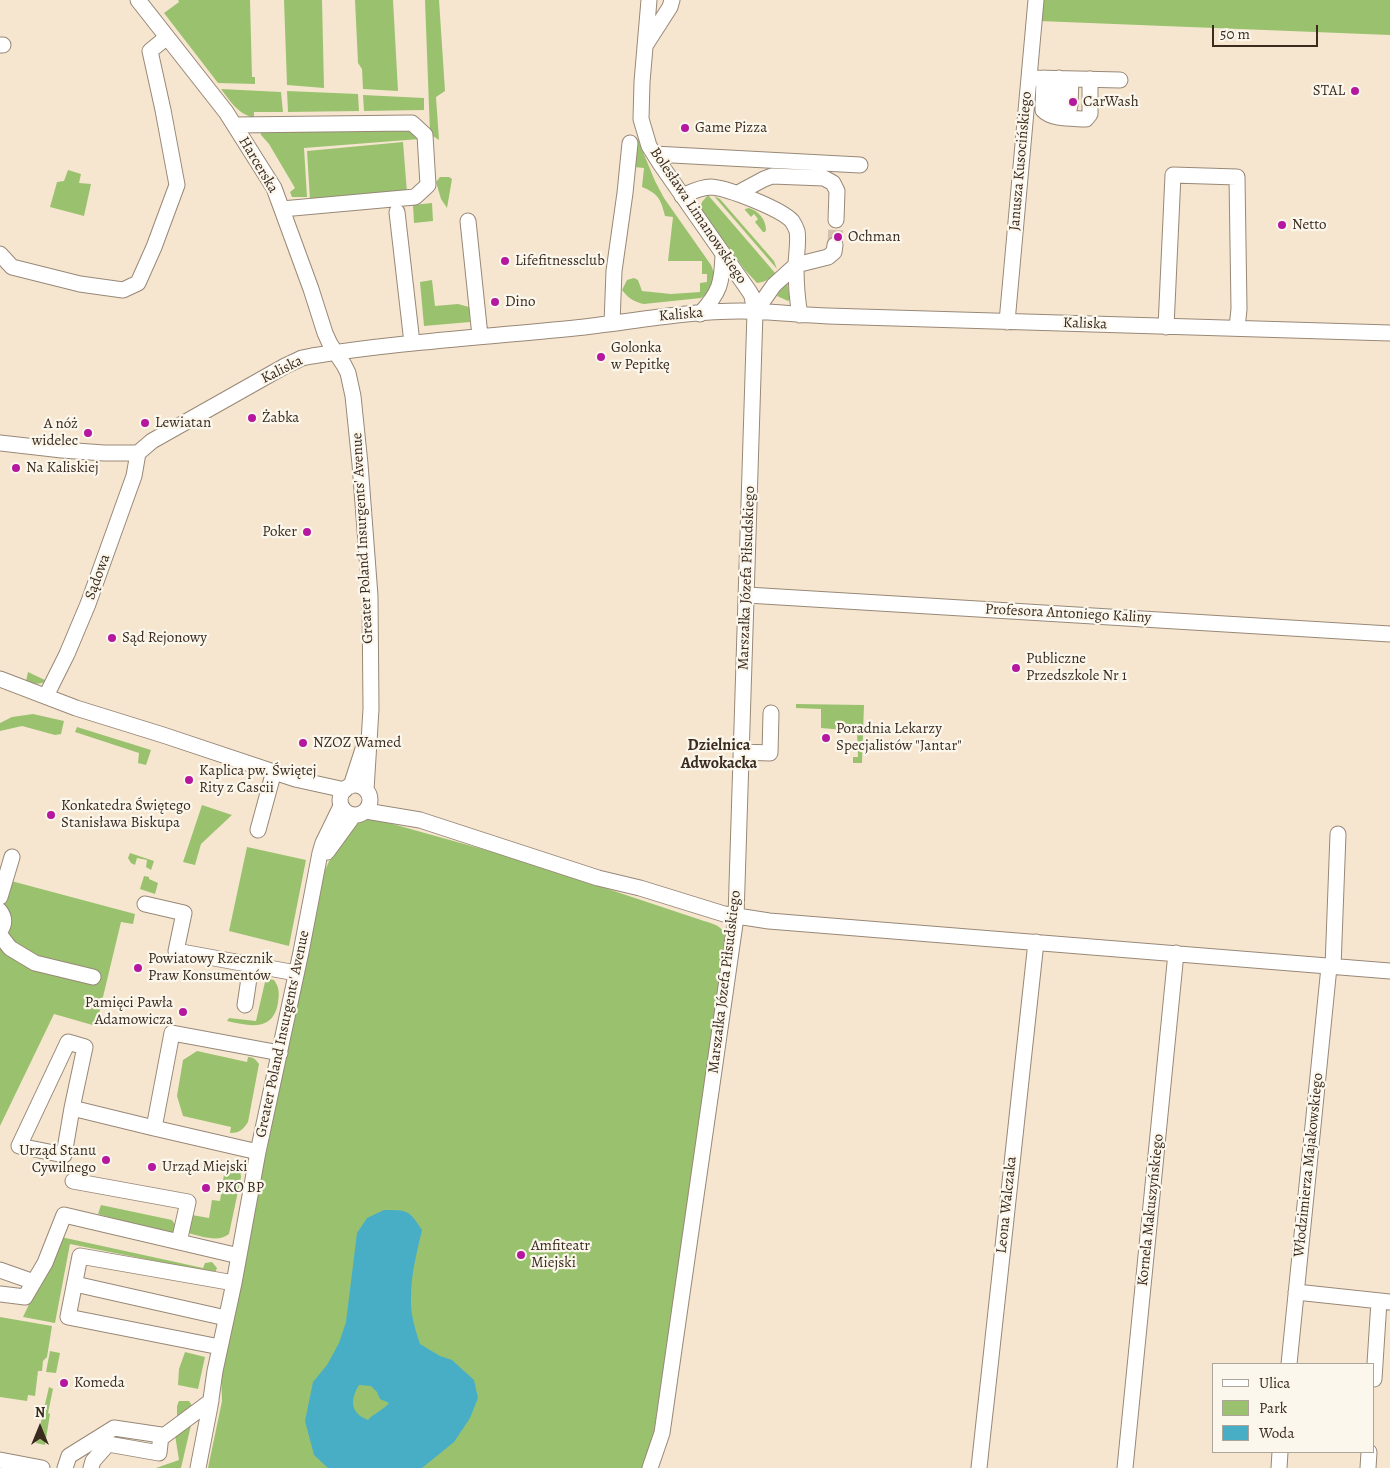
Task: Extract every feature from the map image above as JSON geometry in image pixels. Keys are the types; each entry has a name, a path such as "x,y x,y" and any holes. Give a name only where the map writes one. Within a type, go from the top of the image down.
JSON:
{"street":[{"name":"Harcerska","path":"138,0 226,112 274,188 311,289 325,334 336,352"},
{"name":"Bolesława Limanowskiego","path":"649,0 642,82 642,119 646,136 654,154 749,291 752,296 754,312"},
{"path":"645,48 670,7 672,0"},
{"name":"Janusza Kusocińskiego","path":"1007,322 1036,78 1036,0"},
{"path":"0,254 12,267 80,284 123,290 138,283 154,248 177,185 150,51 167,37"},
{"path":"1075,79 1081,104 1079,113 1062,117 1046,113 1043,110 1036,78 1120,80"},
{"path":"1062,117 1055,114 1075,79"},
{"path":"235,126 412,123 425,135 428,185 415,197 282,209"},
{"path":"612,323 614,271 630,143"},
{"path":"654,154 860,165"},
{"path":"738,194 772,176 824,178 833,183 837,191 836,220"},
{"path":"1166,327 1173,176 1191,176 1237,177 1237,328"},
{"path":"682,196 710,187 738,194 769,208 792,222 797,232 796,285 800,316"},
{"path":"397,212 412,343"},
{"path":"468,221 480,336"},
{"path":"754,312 774,285 796,265 828,257 834,252 836,245"},
{"path":"700,314 712,301 719,289 723,255"},
{"name":"Kaliska","path":"138,453 152,441 302,358 412,343 577,328 700,314 733,311 800,316 1390,334"},
{"name":"Marszałka Józefa Piłsudskiego","path":"650,1468 662,1432 736,916 754,312"},
{"name":"Greater Poland Insurgents' Avenue","path":"319,865 332,844 364,803 370,728 370,596 360,464 351,384 336,352"},
{"path":"0,443 62,450 138,453"},
{"name":"Sądowa","path":"46,696 67,654 88,604 134,476 138,453"},
{"name":"Profesora Antoniego Kaliny","path":"747,596 1390,634"},
{"path":"0,679 76,708 274,771 344,796"},
{"path":"742,752 770,753 771,714"},
{"name":"Greater Poland Insurgents' Avenue","path":"198,1468 258,1152 323,843 344,796 370,728"},
{"path":"258,830 274,771"},
{"path":"344,796 359,786 364,803"},
{"path":"344,796 347,812 364,803 598,878 640,888 703,908 736,916 1390,971"},
{"name":"Włodzimierza Majakowskiego","path":"1289,1363 1331,967 1338,834"},
{"path":"0,897 12,857"},
{"path":"145,904 184,913 176,951 296,973"},
{"path":"0,911 4,916 4,925 0,931"},
{"path":"0,935 10,948 35,963 93,977"},
{"name":"Leona Walczaka","path":"979,1468 1036,942"},
{"name":"Kornela Makuszyńskiego","path":"1125,1468 1176,953"},
{"path":"245,1005 251,965"},
{"path":"154,1128 172,1033 280,1052"},
{"path":"68,1042 85,1047 72,1108 64,1155 19,1146 68,1042"},
{"path":"72,1108 258,1152"},
{"path":"73,1181 188,1202 180,1242"},
{"path":"0,1294 26,1297 45,1263 64,1215 239,1256"},
{"path":"220,1346 68,1317 80,1256 234,1284"},
{"path":"0,1270 34,1282"},
{"path":"75,1284 226,1318"},
{"path":"1296,1292 1384,1301 1375,1371"},
{"path":"91,1468 93,1461 108,1444 159,1453 161,1438 211,1401"},
{"path":"65,1468 69,1456 114,1428 161,1435 161,1438"},
{"path":"1279,1468 1280,1453"},
{"path":"1368,1468 1369,1453"},
{"path":"0,1460 42,1468"}],"green space":[{"path":"178,0 250,0 252,77 255,77 255,84 218,83 164,13 179,2"},
{"path":"284,0 322,0 324,88 287,85"},
{"path":"355,0 393,0 398,91 363,89 362,69 358,63"},
{"path":"425,0 439,0 445,91 436,97 439,140 430,134"},
{"path":"1041,0 1390,0 1390,35 1039,21"},
{"path":"221,89 281,92 283,112 254,112 254,118 248,116 235,106"},
{"path":"287,91 358,94 359,111 288,112"},
{"path":"363,95 424,98 424,110 364,111"},
{"path":"406,127 420,139 304,148 307,197 292,197 290,192 295,188 269,144 261,135 260,129"},
{"path":"638,140 664,198 711,265 714,273 713,283 710,291 701,298 644,304 632,299 622,290 627,280 634,278 638,280 642,291 671,294 700,292 700,283 707,282 707,274 702,274 702,261 668,261 673,217 665,216 656,195 642,187 644,168 634,167"},
{"path":"403,142 407,193 310,200 307,151"},
{"path":"68,170 81,174 79,183 91,184 84,216 50,207 57,182 64,181"},
{"path":"440,177 452,179 447,208 441,199 436,182"},
{"path":"708,195 776,274 767,280 757,283 745,270 700,208"},
{"path":"714,196 720,199 774,261 777,269"},
{"path":"432,203 433,221 414,223 413,205"},
{"path":"749,208 761,216 766,226 765,232 755,222 758,219 754,214 751,217 745,210"},
{"path":"432,280 435,306 458,304 469,307 470,322 424,326 420,282"},
{"path":"787,282 790,299 788,301 777,296"},
{"path":"28,672 47,681 37,684 26,681"},
{"path":"796,704 864,705 862,763 853,763 853,757 858,757 857,731 821,728 821,709 796,708"},
{"path":"33,714 64,721 61,734 55,735 22,726 0,731 0,723 12,717"},
{"path":"77,727 151,750 146,765 138,763 139,753 75,732"},
{"path":"202,805 232,815 201,844 195,865 183,862"},
{"path":"371,818 518,859 711,923 718,926 725,933 726,937 654,1432 642,1468 208,1468 222,1401 221,1372 324,872 332,855 353,825 363,819"},
{"path":"247,847 306,860 289,946 229,931"},
{"path":"130,853 154,861 151,870 146,867 147,860 137,858 135,865 131,863 128,858"},
{"path":"144,876 158,883 155,894 140,889"},
{"path":"0,878 135,914 133,924 121,922 96,1026 54,1014 0,1126"},
{"path":"255,976 274,980 278,988 278,1003 271,1019 259,1025 227,1021 229,1018 256,1021 265,982 254,979"},
{"path":"197,1051 247,1062 248,1057 250,1057 259,1064 248,1122 240,1130 230,1133 231,1127 183,1116 177,1096 183,1060"},
{"path":"233,1161 240,1169 241,1177 229,1234 225,1237 215,1238 188,1233 192,1215 209,1218 212,1200 220,1201 224,1174 229,1175"},
{"path":"101,1205 172,1220 176,1226 175,1235 98,1214"},
{"path":"61,1237 203,1268 205,1263 212,1262 217,1268 215,1273 70,1244 55,1323 23,1317"},
{"path":"0,1317 52,1326 47,1357 43,1361 42,1371 38,1371 35,1396 28,1395 27,1401 0,1397"},
{"path":"50,1351 60,1353 56,1373 46,1372"},
{"path":"185,1352 205,1357 198,1389 178,1385 179,1369"},
{"path":"49,1387 53,1389 48,1413 50,1414 45,1445 36,1443"},
{"path":"179,1401 189,1401 193,1407 177,1421 177,1406"},
{"path":"192,1421 181,1468 156,1468 179,1460 175,1435"}],"water":[{"path":"384,1210 403,1211 414,1218 422,1230 411,1288 411,1309 420,1344 440,1356 452,1360 474,1380 478,1398 470,1418 454,1442 422,1468 328,1468 314,1455 305,1421 313,1382 327,1365 339,1343 346,1322 357,1233 367,1218","holes":["359,1385 371,1386 377,1392 380,1399 389,1403 368,1420 358,1414 353,1406 353,1401"]}],"tunnel":[{"path":"835,245 836,220"}],"place":[{"name":"STAL","path":"1355,91"},
{"name":"CarWash","path":"1073,102"},
{"name":"Game Pizza","path":"685,128"},
{"name":"Netto","path":"1282,225"},
{"name":"Ochman","path":"838,237"},
{"name":"Lifefitnessclub","path":"505,261"},
{"name":"Dino","path":"495,302"},
{"name":"Golonka w Pepitkę","path":"601,357"},
{"name":"Żabka","path":"252,418"},
{"name":"Lewiatan","path":"145,423"},
{"name":"A nóż widelec","path":"88,433"},
{"name":"Na Kaliskiej","path":"16,468"},
{"name":"Poker","path":"307,532"},
{"name":"Sąd Rejonowy","path":"112,638"},
{"name":"Publiczne Przedszkole Nr 1","path":"1016,668"},
{"name":"Poradnia Lekarzy Specjalistów \"Jantar\"","path":"826,738"},
{"name":"NZOZ Wamed","path":"303,743"},
{"name":"Kaplica pw. Świętej Rity z Cascii","path":"189,780"},
{"name":"Konkatedra Świętego Stanisława Biskupa","path":"51,815"},
{"name":"Powiatowy Rzecznik Praw Konsumentów","path":"138,968"},
{"name":"Pamięci Pawła Adamowicza","path":"183,1012"},
{"name":"Urząd Stanu Cywilnego","path":"106,1160"},
{"name":"Urząd Miejski","path":"152,1167"},
{"name":"PKO BP","path":"206,1188"},
{"name":"Amfiteatr Miejski","path":"521,1255"},
{"name":"Komeda","path":"64,1383"}],"district":[{"name":"Dzielnica Adwokacka","path":"719,755"}]}
